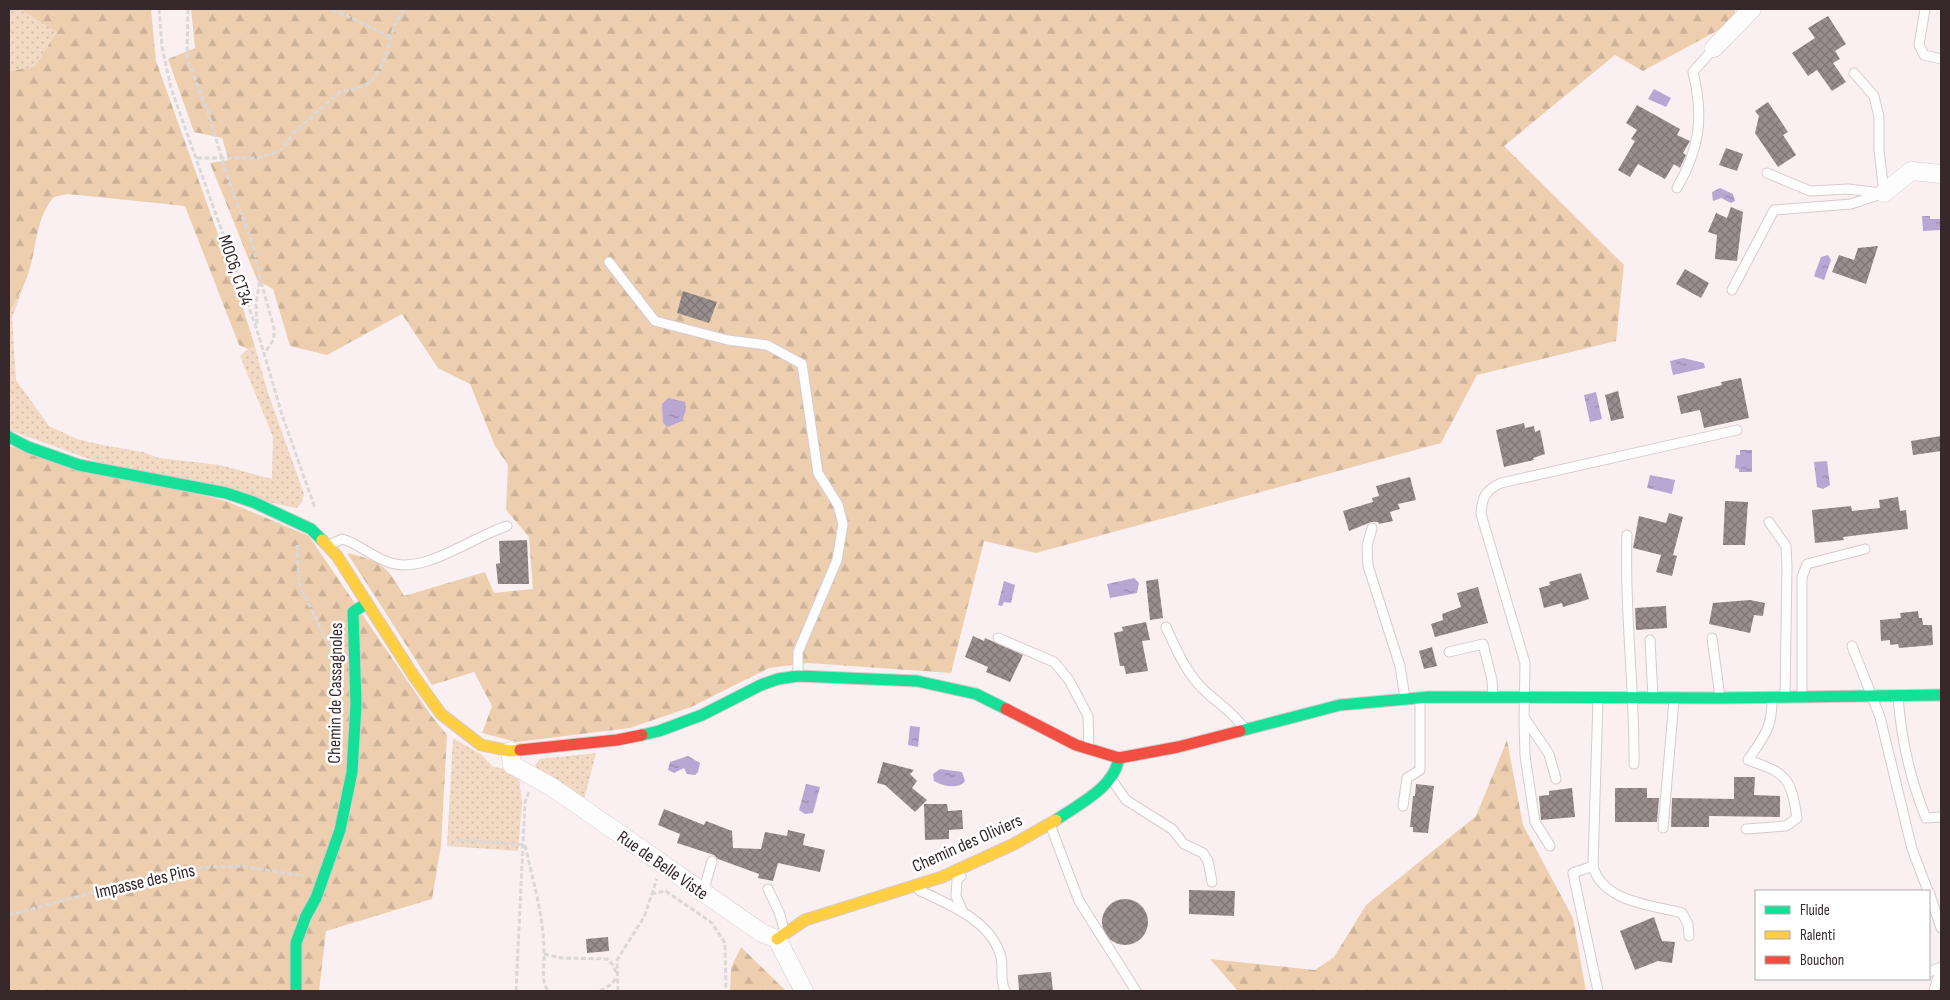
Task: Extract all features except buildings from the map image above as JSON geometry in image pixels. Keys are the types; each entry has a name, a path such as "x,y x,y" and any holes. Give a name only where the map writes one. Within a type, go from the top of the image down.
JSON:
{"street":[{"path":"1714,48 1752,9"},
{"path":"1884,193 1911,171 1941,174"},
{"path":"9,437 28,447 79,465 226,493 253,502 308,528 329,546 440,714 481,745 510,751 617,740 659,731 702,715 761,685 778,679 798,676 916,681 952,687 976,694 1089,750 1119,758 1150,753 1340,705 1405,698 1493,696 1720,698 1941,695"},
{"name":"Chemin de Cassagnoles","path":"296,991 296,943 306,916 316,898 340,830 352,772 356,704 354,612 367,603"},
{"name":"Rue de Belle Viste","path":"510,751 512,765 568,798 762,933 781,936"},
{"path":"1112,779 1117,771 1119,758"},
{"name":"Chemin des Oliviers","path":"781,936 805,920 942,877 974,863 1050,825 1112,779"},
{"path":"781,936 804,991"}],"lane":[{"path":"1925,9 1919,45 1924,56 1941,59"},
{"path":"1677,188 1692,162 1700,125 1697,87 1693,72 1714,48"},
{"path":"1854,73 1874,96 1879,118 1879,150 1884,193"},
{"path":"1767,173 1810,191 1848,189 1884,193"},
{"path":"1732,290 1774,210 1851,204 1884,193"},
{"path":"609,262 655,321 728,340 767,345 802,364 818,473 838,505 843,524 837,560 798,652 798,676"},
{"path":"1550,846 1534,822 1525,756 1523,697 1526,685 1525,663 1481,514 1482,500 1489,488 1501,483 1737,430"},
{"path":"1769,522 1786,546 1785,697"},
{"path":"329,546 342,539 392,564 412,564 453,550 507,526"},
{"path":"1372,528 1367,546 1368,566 1400,666 1405,698"},
{"path":"1627,535 1626,564 1634,764"},
{"path":"1802,697 1802,576 1807,564 1865,549"},
{"path":"1166,627 1188,671 1207,692 1224,705 1245,730"},
{"path":"998,638 1054,662 1069,680 1088,716 1089,750"},
{"path":"1712,638 1720,698"},
{"path":"1650,640 1652,698"},
{"path":"1449,652 1482,644 1492,680 1493,696"},
{"path":"1852,646 1884,732 1912,849 1927,890"},
{"path":"1898,696 1900,722 1917,796 1926,818 1941,817"},
{"path":"1663,828 1674,697"},
{"path":"1746,829 1786,826 1797,818 1793,796 1786,778 1771,768 1748,760 1768,730 1772,720 1772,697"},
{"path":"1403,806 1407,778 1420,770 1422,714 1420,698"},
{"path":"1598,698 1594,872 1610,890 1628,900 1682,913 1688,924 1689,936"},
{"path":"1524,717 1549,754 1556,779"},
{"path":"1112,779 1126,800 1172,828 1184,844 1203,853 1208,861 1212,882"},
{"path":"1050,825 1079,901 1136,991"},
{"path":"703,893 712,861"},
{"path":"963,912 956,896 956,880 974,863"},
{"path":"1593,866 1573,873 1598,991"},
{"path":"913,886 963,912 992,937 1001,958 1000,979 1005,991"},
{"path":"768,889 779,912 781,936"},
{"path":"1930,898 1941,928"},
{"path":"1934,991 1941,967"}],"path":[{"name":"MOC6, CT34","path":"159,9 165,66 257,330 283,418 316,508 308,528 297,540 299,584 334,656"},
{"path":"188,9 187,60 222,156 228,179 253,244 260,279 274,328 274,339 264,354"},
{"path":"332,9 391,37"},
{"path":"197,158 222,156 257,158 284,148 293,133 340,92 359,88 372,81 383,63 394,24 404,9"},
{"path":"257,330 256,305 260,279"},
{"path":"516,991 525,845 525,802 536,778"},
{"path":"458,840 525,845"},
{"path":"525,845 537,893 544,954 544,985 548,991"},
{"name":"Impasse des Pins","path":"9,915 174,871 241,866 313,876"},
{"path":"618,991 617,960 644,917 650,894 665,867"},
{"path":"650,894 666,892 712,923 725,943 726,991"},
{"path":"544,954 562,958 607,959 614,965 617,976 612,984 600,991"}],"shaded area":[{"path":"9,9 68,9 57,32 34,67 9,71"},
{"path":"28,274 12,318 16,380 49,426 77,439 102,445 143,452 159,458 220,465 272,479 273,437 240,356 248,349 255,347 268,393 304,494 302,502 297,508 95,461 9,430 9,277"},
{"path":"453,738 482,755 493,767 506,769 519,777 522,804 518,851 447,846"},
{"path":"596,753 584,800 538,770 535,765 540,759"}],"green space":[{"path":"20,9 151,9 156,61 234,279 255,347 248,349 239,345 185,206 68,194 54,197 40,223 27,276 9,313 9,71 34,67 57,32"},
{"path":"191,9 1734,9 1739,19 1643,71 1615,55 1504,146 1624,265 1616,341 1477,375 1441,443 1036,553 984,541 951,673 808,663 769,668 691,707 630,728 517,742 482,733 492,706 474,672 432,685 347,553 368,559 382,566 392,577 404,596 485,572 494,593 533,589 529,537 506,510 508,465 495,446 470,384 438,368 402,314 327,355 290,346 273,289 257,280 210,163 229,160 222,138 194,132 168,59 195,48"},
{"path":"9,446 226,501 309,536 430,714 447,735 441,846 432,899 326,931 319,991 9,991"},
{"path":"1507,740 1523,825 1573,918 1586,991 1238,991 1210,959 1315,970 1334,957 1366,905 1476,816"},
{"path":"741,947 786,991 730,991 731,968"}],"water":[{"path":"1654,89 1671,98 1666,107 1648,99"},
{"path":"1720,188 1733,194 1735,201 1731,203 1721,198 1713,201 1712,192"},
{"path":"1922,216 1930,216 1930,219 1941,219 1941,230 1923,231"},
{"path":"1828,255 1831,260 1824,280 1814,276 1821,257"},
{"path":"1683,358 1704,363 1705,368 1673,375 1670,361"},
{"path":"1596,392 1602,419 1590,422 1584,395"},
{"path":"668,398 685,402 686,410 682,421 668,427 663,423 662,404"},
{"path":"1740,450 1752,450 1752,472 1739,472 1739,469 1735,468 1736,455 1740,455"},
{"path":"1827,461 1830,485 1823,489 1817,487 1814,462"},
{"path":"1650,475 1675,480 1672,494 1647,488"},
{"path":"1134,578 1139,583 1137,593 1110,598 1107,584"},
{"path":"1004,581 1015,585 1011,603 1004,602 1002,606 998,605"},
{"path":"910,726 920,727 918,747 908,745"},
{"path":"688,756 700,763 698,772 695,775 687,774 684,768 674,773 668,770 670,762"},
{"path":"940,769 962,772 965,781 958,786 946,786 938,783 934,781 933,774"},
{"path":"806,784 820,787 813,813 805,814 799,810"}],"traffic: fast":[{"path":"9,437 28,447 79,465 226,493 253,502 311,529 322,540"},
{"path":"296,991 296,943 306,916 316,898 340,830 352,772 356,704 353,612 367,603"},
{"path":"642,735 659,731 702,715 761,685 778,679 798,676 917,681 976,694 1006,709"},
{"path":"1240,731 1340,705 1429,697 1720,698 1941,695"},
{"path":"1056,820 1103,787 1116,769 1119,758"}],"traffic: slow":[{"path":"322,540 337,556 413,675 441,714 481,745 510,751 520,750"},
{"path":"777,939 805,920 942,877 1014,844 1056,820"}],"traffic: jam":[{"path":"1006,709 1076,745 1119,758 1178,747 1240,731"},
{"path":"520,750 617,740 642,735"}]}
